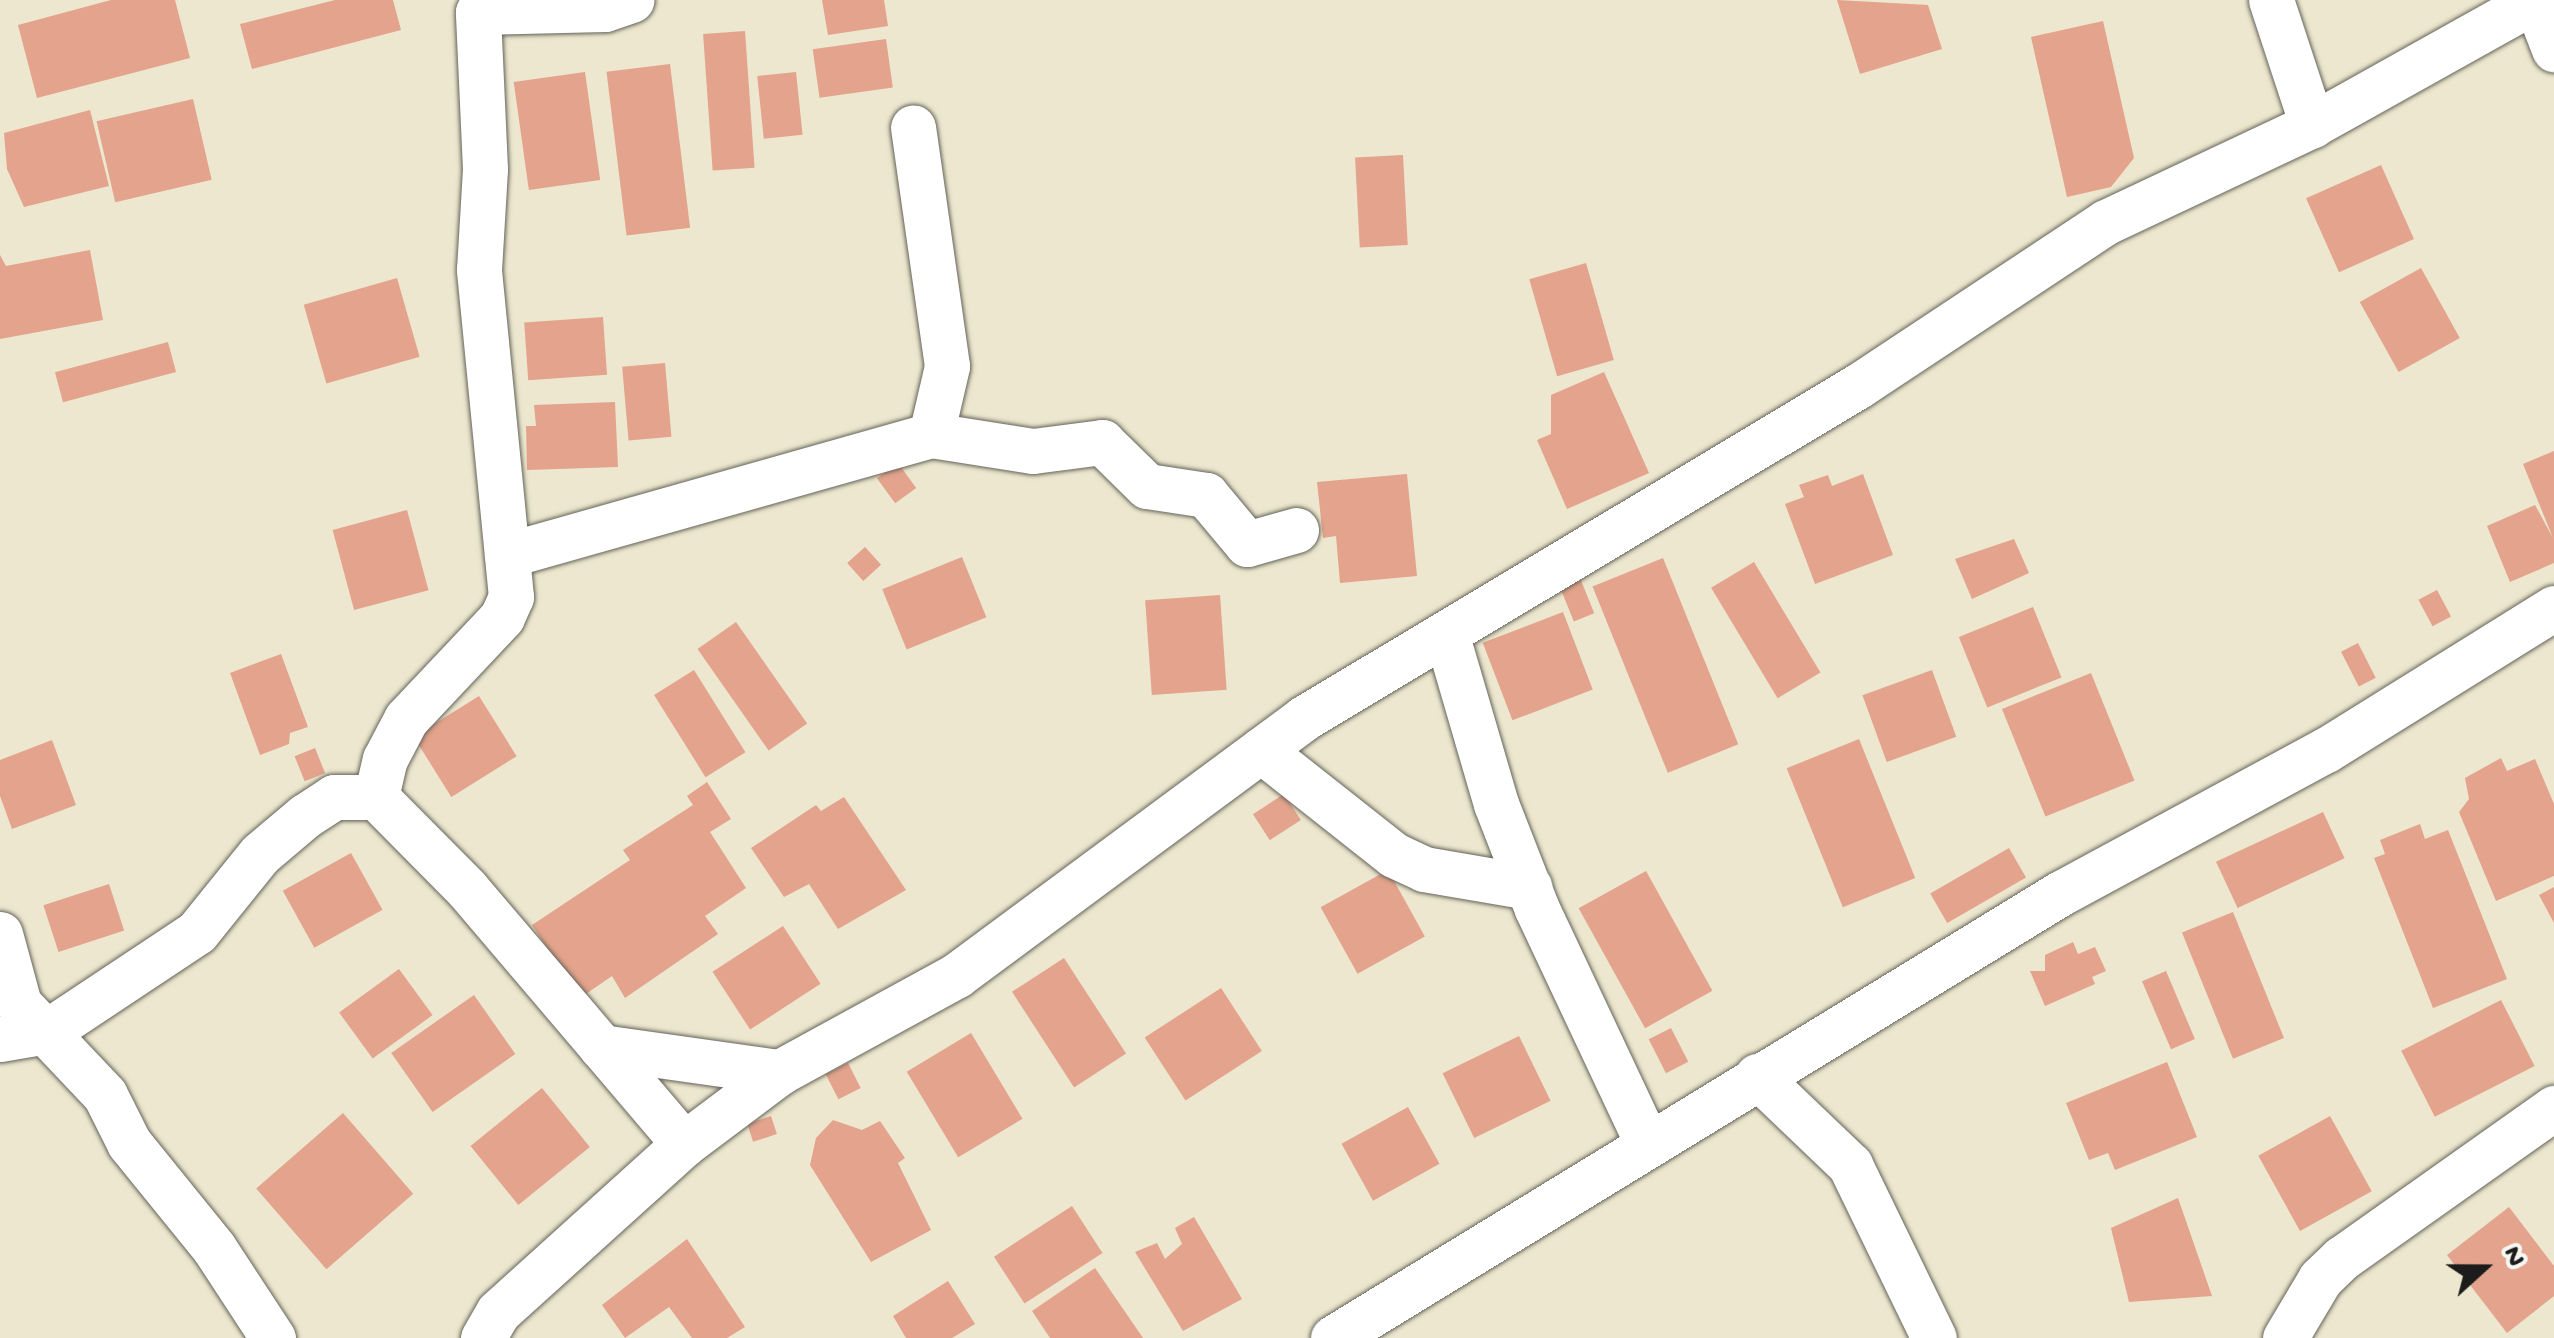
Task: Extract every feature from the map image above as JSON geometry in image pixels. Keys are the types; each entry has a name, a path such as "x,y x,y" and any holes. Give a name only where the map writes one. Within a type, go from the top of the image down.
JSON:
{"street":[{"path":"376,797 384,759 406,719 508,608 507,555 479,270 486,169 478,6 605,8 631,0"},
{"path":"2270,0 2312,125"},
{"path":"482,1338 498,1312 684,1144 780,1072 956,975 1261,750 1446,633 1858,386 2106,222 2312,125 2534,0 2554,49"},
{"path":"913,126 947,366 931,435"},
{"path":"507,555 931,435 1034,451 1102,442 1146,486 1206,495 1247,544 1296,530"},
{"path":"1333,1338 1646,1141 2061,893 2326,750 2547,624"},
{"path":"1446,633 1496,804 1528,887 1646,1141"},
{"path":"1261,750 1394,856 1424,870 1528,887"},
{"path":"0,1040 48,1032 197,932 260,854 304,816 334,797 376,797 467,889 684,1144"},
{"path":"0,934 19,1004 105,1096 129,1143 214,1248 273,1338"},
{"path":"601,1047 780,1072"},
{"path":"1757,1076 1850,1165 1934,1338"},
{"path":"2286,1338 2320,1279 2342,1258 2554,1108"}],"building":[{"path":"111,0 175,0 190,58 37,98 18,25"},
{"path":"335,0 393,0 401,30 252,69 240,24"},
{"path":"822,0 884,0 888,26 828,35"},
{"path":"1837,0 1928,5 1942,49 1860,74"},
{"path":"2103,21 2134,158 2111,187 2067,197 2031,37"},
{"path":"745,31 755,168 713,171 703,34"},
{"path":"886,39 893,88 820,98 813,49"},
{"path":"670,64 690,228 627,236 606,72"},
{"path":"585,72 600,180 529,190 514,82"},
{"path":"796,72 803,135 764,139 757,76"},
{"path":"193,99 212,180 115,202 97,121"},
{"path":"90,110 109,186 24,207 7,169 4,133"},
{"path":"1403,155 1408,245 1360,247 1355,158"},
{"path":"2381,165 2414,239 2339,272 2306,198"},
{"path":"90,250 103,320 0,339 0,255 6,266"},
{"path":"1586,263 1614,360 1557,376 1529,279"},
{"path":"2421,268 2460,338 2399,372 2360,302"},
{"path":"397,278 420,357 326,384 304,305"},
{"path":"603,317 607,375 528,380 524,323"},
{"path":"168,342 176,372 63,402 55,372"},
{"path":"665,363 671,437 629,440 622,367"},
{"path":"1604,372 1649,473 1567,509 1537,440 1551,434 1551,395"},
{"path":"615,402 618,467 527,470 526,426 536,426 534,405"},
{"path":"2554,451 2554,563 2510,582 2487,526 2535,505 2553,538 2523,464"},
{"path":"898,463 916,488 895,503 877,478"},
{"path":"1407,474 1417,576 1340,583 1336,536 1323,538 1317,482"},
{"path":"1863,474 1893,555 1815,584 1785,504 1804,497 1799,485 1828,475 1832,486"},
{"path":"407,510 428,590 354,610 333,530"},
{"path":"2014,539 2029,573 1972,599 1955,559"},
{"path":"865,547 881,565 863,581 847,563"},
{"path":"962,557 986,617 907,649 882,589"},
{"path":"1663,558 1738,744 1668,773 1593,586"},
{"path":"1754,562 1820,673 1778,698 1711,588"},
{"path":"1580,578 1594,613 1574,621 1560,586"},
{"path":"2437,590 2451,616 2433,626 2418,600"},
{"path":"1220,595 1227,690 1152,695 1145,600"},
{"path":"2033,607 2061,677 1987,707 1959,637"},
{"path":"1563,612 1593,689 1512,720 1483,643"},
{"path":"736,622 807,724 769,751 697,649"},
{"path":"2358,643 2376,678 2359,686 2341,652"},
{"path":"281,654 308,727 290,733 289,744 260,755 230,673"},
{"path":"694,670 745,752 706,777 654,695"},
{"path":"1932,670 1956,737 1887,762 1862,695"},
{"path":"2091,673 2134,781 2045,817 2002,709"},
{"path":"479,696 517,756 451,797 414,737"},
{"path":"1859,739 1915,878 1843,907 1787,768"},
{"path":"52,740 76,805 12,829 0,796 0,760"},
{"path":"315,748 325,773 305,781 295,756"},
{"path":"2501,758 2507,771 2535,759 2554,804 2554,876 2496,901 2459,812 2469,799 2465,778"},
{"path":"707,782 731,819 710,832 746,888 705,916 718,934 625,998 612,976 580,998 532,925 630,860 623,850 693,805 687,796"},
{"path":"1284,794 1301,820 1270,840 1253,814"},
{"path":"844,797 906,890 838,929 809,884 784,897 751,848 816,805 821,811"},
{"path":"2323,812 2345,858 2238,908 2216,862"},
{"path":"2420,824 2425,839 2448,830 2507,979 2433,1008 2374,858 2385,854 2380,840"},
{"path":"2009,848 2026,877 1947,923 1930,894"},
{"path":"351,853 383,910 314,948 283,891"},
{"path":"1388,870 1425,936 1357,974 1321,907"},
{"path":"1646,871 1712,991 1645,1028 1579,908"},
{"path":"109,884 124,931 59,952 43,905"},
{"path":"2554,887 2554,923 2539,895"},
{"path":"2233,912 2284,1038 2233,1059 2182,933"},
{"path":"783,926 821,984 750,1030 713,972"},
{"path":"2073,942 2078,954 2095,947 2106,971 2092,977 2095,984 2045,1006 2030,971 2045,971 2045,955"},
{"path":"1064,958 1126,1054 1074,1087 1012,992"},
{"path":"399,969 433,1015 373,1059 339,1012"},
{"path":"2166,971 2195,1039 2171,1049 2142,981"},
{"path":"1221,988 1262,1051 1186,1100 1145,1038"},
{"path":"474,995 515,1054 433,1112 391,1053"},
{"path":"2501,1000 2535,1066 2435,1117 2401,1051"},
{"path":"1671,1028 1688,1062 1666,1073 1649,1039"},
{"path":"971,1033 1023,1119 958,1157 907,1072"},
{"path":"1519,1036 1551,1101 1474,1138 1443,1073"},
{"path":"2167,1062 2197,1137 2115,1170 2108,1153 2089,1160 2066,1103"},
{"path":"848,1063 861,1088 838,1099 826,1074"},
{"path":"542,1088 590,1147 518,1205 471,1146"},
{"path":"1408,1107 1440,1164 1373,1201 1342,1144"},
{"path":"343,1113 413,1194 326,1269 256,1188"},
{"path":"771,1116 777,1134 753,1142 747,1124"},
{"path":"2330,1116 2372,1191 2300,1231 2258,1156"},
{"path":"833,1120 862,1130 880,1121 905,1158 898,1163 931,1230 871,1262 810,1165 816,1138"},
{"path":"2178,1198 2212,1296 2129,1302 2111,1228"},
{"path":"1072,1206 1102,1253 1025,1304 994,1257"},
{"path":"2509,1207 2554,1266 2554,1296 2507,1333 2447,1255"},
{"path":"1194,1217 1242,1299 1183,1331 1135,1252 1157,1243 1165,1259 1182,1244 1175,1228"},
{"path":"687,1239 745,1327 727,1338 692,1338 669,1307 625,1338 602,1305"},
{"path":"1095,1268 1143,1338 1050,1338 1032,1311"},
{"path":"948,1281 975,1324 952,1338 906,1338 893,1316"}]}
